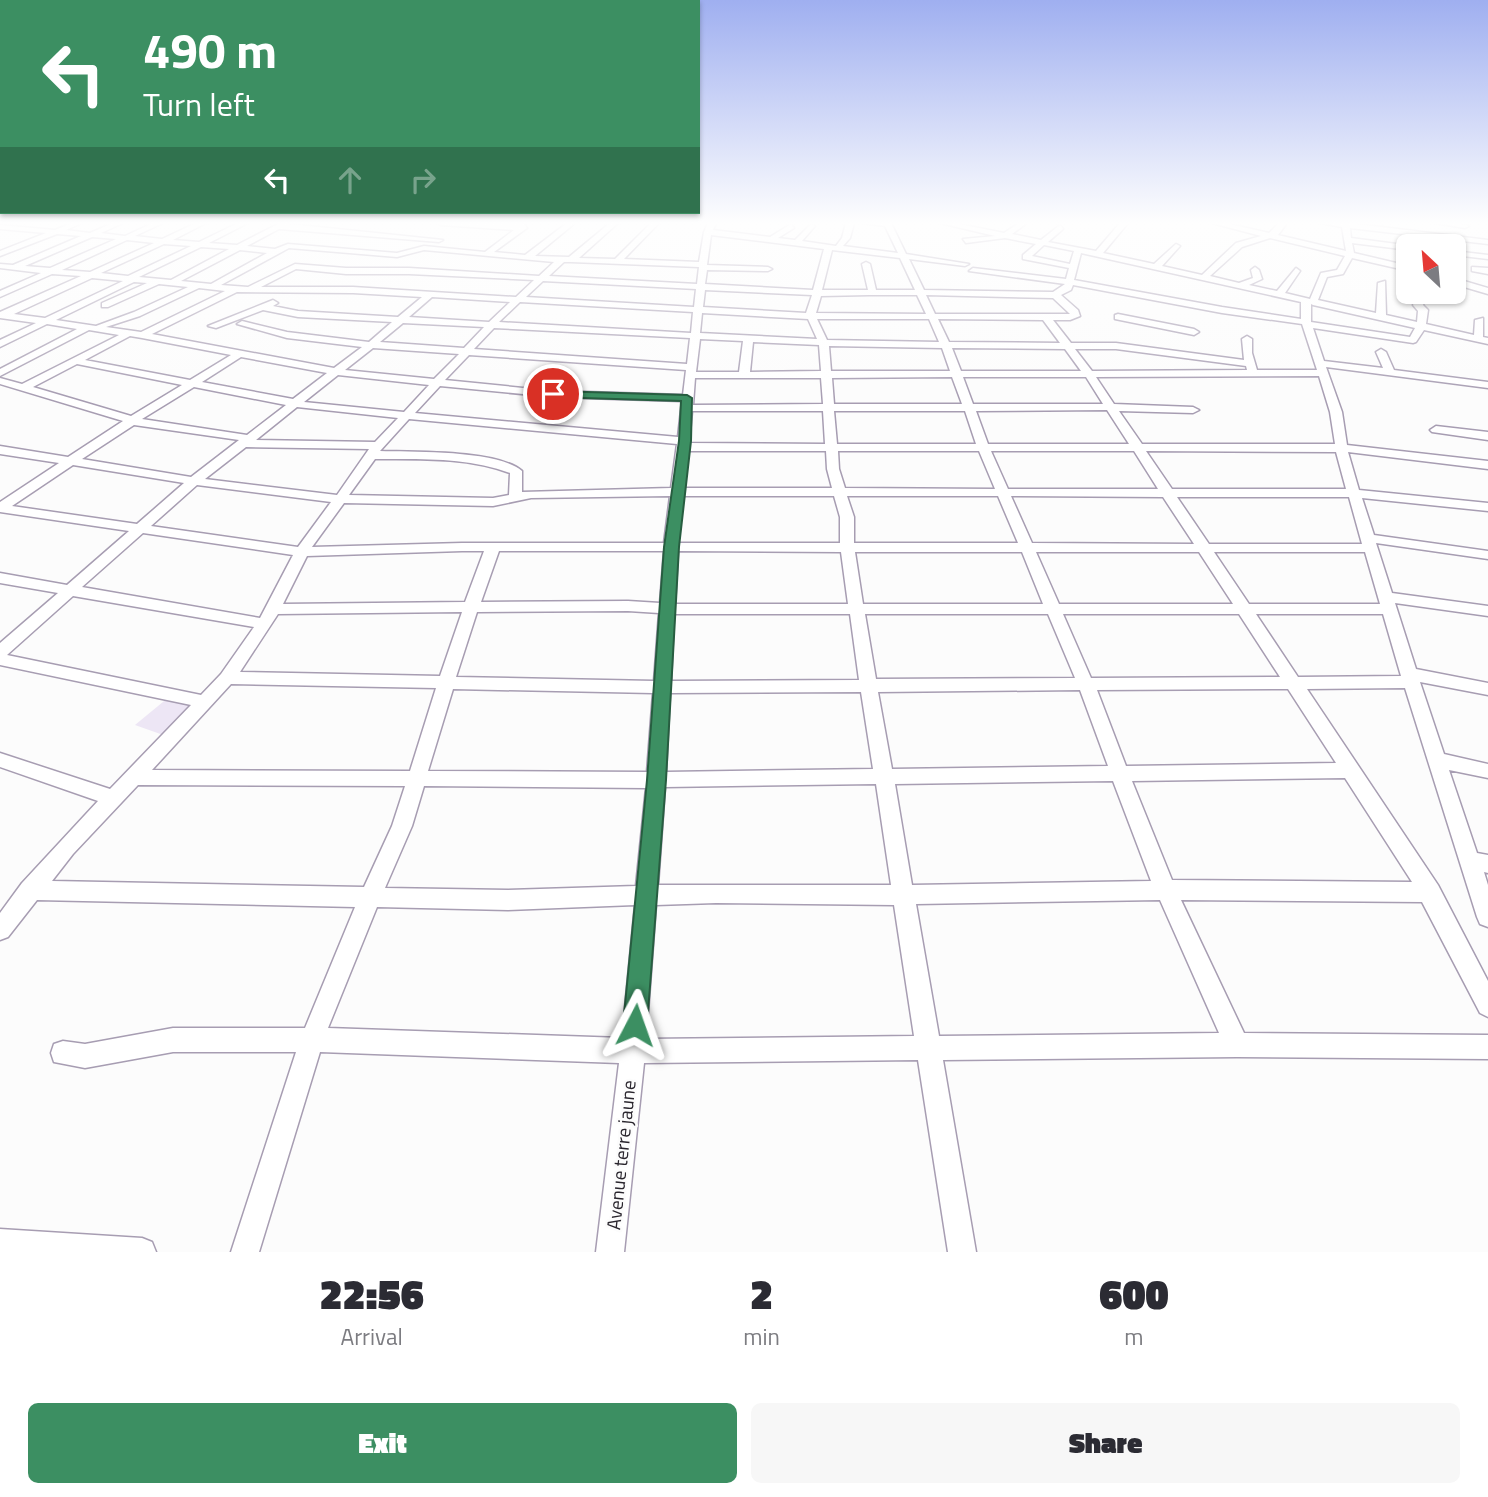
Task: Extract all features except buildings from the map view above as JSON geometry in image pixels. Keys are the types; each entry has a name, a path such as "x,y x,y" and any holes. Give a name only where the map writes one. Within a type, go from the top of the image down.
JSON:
{"street":[{"path":"0,294 28,281"},
{"path":"1,316 78,281"},
{"path":"0,344 126,281"},
{"path":"153,281 236,290 307,289 811,316 1075,316 1071,307 1055,295"},
{"path":"170,284 175,281"},
{"path":"212,287 222,281"},
{"path":"250,290 266,281"},
{"path":"0,652 194,481 297,404 445,281"},
{"path":"1,927 30,890 227,678 265,624 302,552 375,451 468,350 537,281"},
{"path":"596,281 815,293 1055,295 1063,292 1070,284"},
{"name":"Avenue terre jaune","path":"610,1252 633,1051 656,780 671,547 702,281"},
{"path":"763,290 765,281"},
{"path":"819,281 811,316 824,343 833,469 847,517 847,546 962,1252"},
{"path":"870,281 873,293"},
{"path":"916,281 945,343 984,448 1086,685 1166,890 1237,1045"},
{"path":"1059,281 1070,284 1122,310 1194,332"},
{"path":"1218,281 1483,340 1480,320"},
{"path":"1239,286 1251,281"},
{"path":"1279,295 1289,281"},
{"path":"1320,281 1309,302 1307,323 1336,412 1354,493 1437,760 1479,862 1488,917"},
{"path":"105,305 158,282"},
{"path":"1381,317 1382,283"},
{"path":"1466,285 1488,291"},
{"path":"0,373 91,327 136,314 198,286"},
{"path":"213,326 307,289"},
{"path":"142,335 236,290"},
{"path":"1186,356 1204,308 1214,295"},
{"path":"1122,310 1204,308 1408,341 1415,340 1421,326 1423,310 1418,304"},
{"path":"263,307 298,314 402,318 644,335 824,343 1116,346 1252,369"},
{"path":"1,316 142,335 337,372 553,394 687,403 828,408 1110,407 1194,410"},
{"path":"1047,317 1089,374 1352,770 1430,892 1488,1005"},
{"path":"1443,331 1445,318"},
{"path":"242,324 287,335 744,375 1089,374 1321,368 1390,372 1488,385"},
{"path":"23,388 129,333"},
{"path":"744,375 748,338"},
{"path":"1247,339 1252,369"},
{"path":"1381,352 1390,372"},
{"path":"239,354 132,420 0,508 302,552 493,547 1203,547 1369,543 1488,555"},
{"path":"76,362 297,404 685,444 984,448 1342,448 1488,465"},
{"path":"0,382 132,420 249,441 375,451 503,466 516,471 515,496"},
{"path":"1436,429 1488,436"},
{"path":"0,450 194,481 341,499 493,502 505,501 515,496 678,492 1354,493 1488,507"},
{"path":"318,498 352,483"},
{"path":"246,1252 312,1040 340,966 402,826 470,609 493,547"},
{"path":"0,578 265,624"},
{"path":"273,609 628,606 667,609 1243,607 1389,603 1488,611"},
{"path":"0,659 206,702"},
{"path":"227,678 662,687 1086,685 1411,678 1488,690"},
{"path":"0,760 114,798"},
{"path":"1437,760 1488,771"},
{"path":"134,777 656,780 1352,770"},
{"path":"30,890 508,900 716,893 904,895 1166,890 1430,892"},
{"path":"63,1053 85,1056 173,1041 312,1040 633,1051 1237,1045 1488,1047"},
{"path":"0,1244 142,1252"}],"shaded area":[{"path":"169,697 199,707 166,736 135,725"}],"route":[{"path":"553,394 687,398 685,441 671,547 656,780 635,1025"}]}
